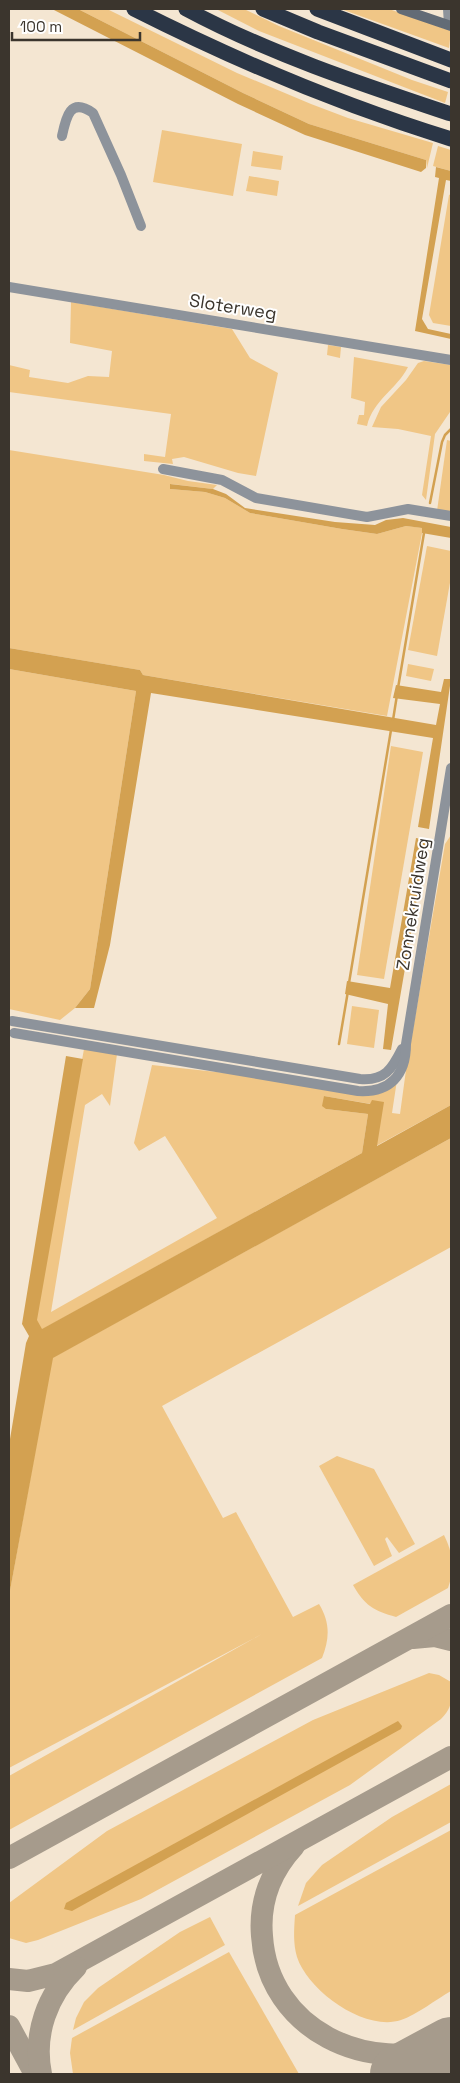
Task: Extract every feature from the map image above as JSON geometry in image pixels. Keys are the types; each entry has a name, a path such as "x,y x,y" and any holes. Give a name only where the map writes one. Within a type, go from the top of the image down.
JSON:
{"highway":[{"path":"134,9 204,44 276,76 346,104 451,139"},
{"path":"186,9 242,36 340,76 451,114"},
{"path":"263,9 318,32 451,81"},
{"path":"317,9 451,60"}],"street":[{"path":"400,9 450,24 448,9"},
{"path":"62,136 66,116 71,110 79,108 93,114 121,175 141,226"},
{"name":"Sloterweg","path":"9,287 451,360"},
{"path":"163,469 222,480 256,498 348,514 377,516 408,509 451,516"},
{"name":"Zonnekruidweg","path":"14,1033 368,1092 389,1084 400,1073 406,1056 406,1044 451,768"},
{"path":"12,1022 370,1080 385,1074 393,1068 406,1044"}],"shaded area":[{"path":"52,9 78,9 243,93 309,124 426,160 426,168 421,172 305,135 238,104"},
{"path":"78,9 107,9 237,73 311,104 348,118 433,143 427,168 426,160 309,124 243,93"},
{"path":"216,9 244,9 279,26 412,80 448,92 445,103 259,31"},
{"path":"341,9 389,9 451,31 449,48"},
{"path":"162,130 242,144 233,196 153,182"},
{"path":"438,146 451,150 451,171 433,166"},
{"path":"253,151 283,156 281,170 251,166"},
{"path":"436,167 451,171 451,181 446,180 422,319 428,329 451,334 451,339 415,331 439,178 435,177"},
{"path":"249,176 279,181 277,196 246,191"},
{"path":"451,194 451,326 433,323 429,315 449,195"},
{"path":"71,302 232,329 250,358 278,373 256,476 238,473 184,457 172,459 173,464 144,461 144,454 165,457 171,414 9,392 9,365 30,370 29,377 68,383 88,376 109,377 112,351 70,343"},
{"path":"328,345 341,347 340,358 327,355"},
{"path":"354,357 408,367 398,382 374,409 367,426 357,424 359,415 364,415 365,402 351,398"},
{"path":"424,361 451,365 450,412 435,434 426,500 422,495 431,436 398,429 372,427 381,407 406,380 418,363"},
{"path":"447,440 451,441 451,520 436,518"},
{"path":"9,450 217,485 213,489 171,484 170,489 205,492 225,498 250,513 377,534 406,526 423,528 387,716 143,675 140,670 9,648"},
{"path":"170,484 213,489 226,494 245,508 335,522 375,525 386,520 403,518 451,527 451,538 422,533 422,528 406,526 377,534 250,513 225,498 205,492 170,489"},
{"path":"427,546 451,551 451,577 437,656 408,650"},
{"path":"9,648 140,670 143,675 436,725 440,704 393,698 396,685 441,692 444,679 451,679 429,829 418,827 433,738 151,693 110,945 94,1008 75,1008 90,989 136,691 9,669"},
{"path":"408,664 434,669 431,681 406,676"},
{"path":"9,669 136,691 90,989 75,1008 60,1020 9,1009"},
{"path":"391,746 423,752 384,979 357,975"},
{"path":"451,835 451,1105 376,1146 371,1104 324,1096 326,1109 368,1114 362,1153 32,1335 84,1049 117,1054 110,1106 102,1094 85,1105 51,1312 217,1218 165,1136 139,1151 134,1143 152,1065 244,1075 365,1096 397,1080 392,1113 400,1114 445,844"},
{"path":"416,838 427,840 391,1050 383,1049 388,1004 345,994 347,981 390,988"},
{"path":"352,1006 379,1010 374,1048 347,1044"},
{"path":"66,1056 83,1059 37,1320 42,1329 362,1153 368,1114 326,1109 322,1106 324,1096 370,1104 372,1100 384,1102 377,1146 451,1105 451,1138 53,1358 9,1596 9,1445 26,1343 29,1336 22,1324"},
{"path":"451,1138 451,1247 162,1406 223,1518 236,1512 293,1617 319,1604 328,1630 322,1658 9,1830 9,1776 262,1634 9,1768 9,1596 52,1358"},
{"path":"337,1456 374,1469 415,1544 399,1553 387,1537 385,1539 392,1556 374,1566 319,1466"},
{"path":"444,1535 452,1561 452,1574 448,1588 396,1617 376,1610 361,1598 353,1585"},
{"path":"429,1673 439,1675 451,1682 451,1702 448,1710 441,1719 350,1785 141,1899 38,1940 26,1943 9,1938 9,1903 107,1831 313,1720"},
{"path":"398,1721 402,1726 401,1729 72,1911 64,1909 66,1903"},
{"path":"451,1784 451,1822 298,1906 306,1883 322,1865 392,1817"},
{"path":"451,1830 451,1991 407,2018 387,2022 371,2020 340,2006 325,1995 303,1970 295,1947 295,1915"},
{"path":"210,1917 225,1945 73,2030 76,2018 84,2002 98,1988 180,1932"},
{"path":"229,1952 299,2074 73,2074 70,2053 72,2038"}],"waterway":[{"path":"430,503 442,442 445,435 451,429"},
{"path":"398,688 424,533"},
{"path":"393,720 397,695"},
{"path":"349,983 391,730"},
{"path":"339,1044 348,991"}],"taxiway":[{"path":"9,1858 451,1615"},
{"path":"413,1638 435,1636 451,1640"},
{"path":"9,1979 28,1981 56,1974 451,1757"},
{"path":"294,1846 273,1876 262,1911 262,1936 268,1969 283,1997 303,2020 328,2038 357,2049 388,2054 420,2053 451,2044"},
{"path":"41,2074 39,2044 45,2016 57,1990 76,1967"},
{"path":"9,2026 35,2074"}],"runway":[{"path":"399,2074 451,2046"}]}
